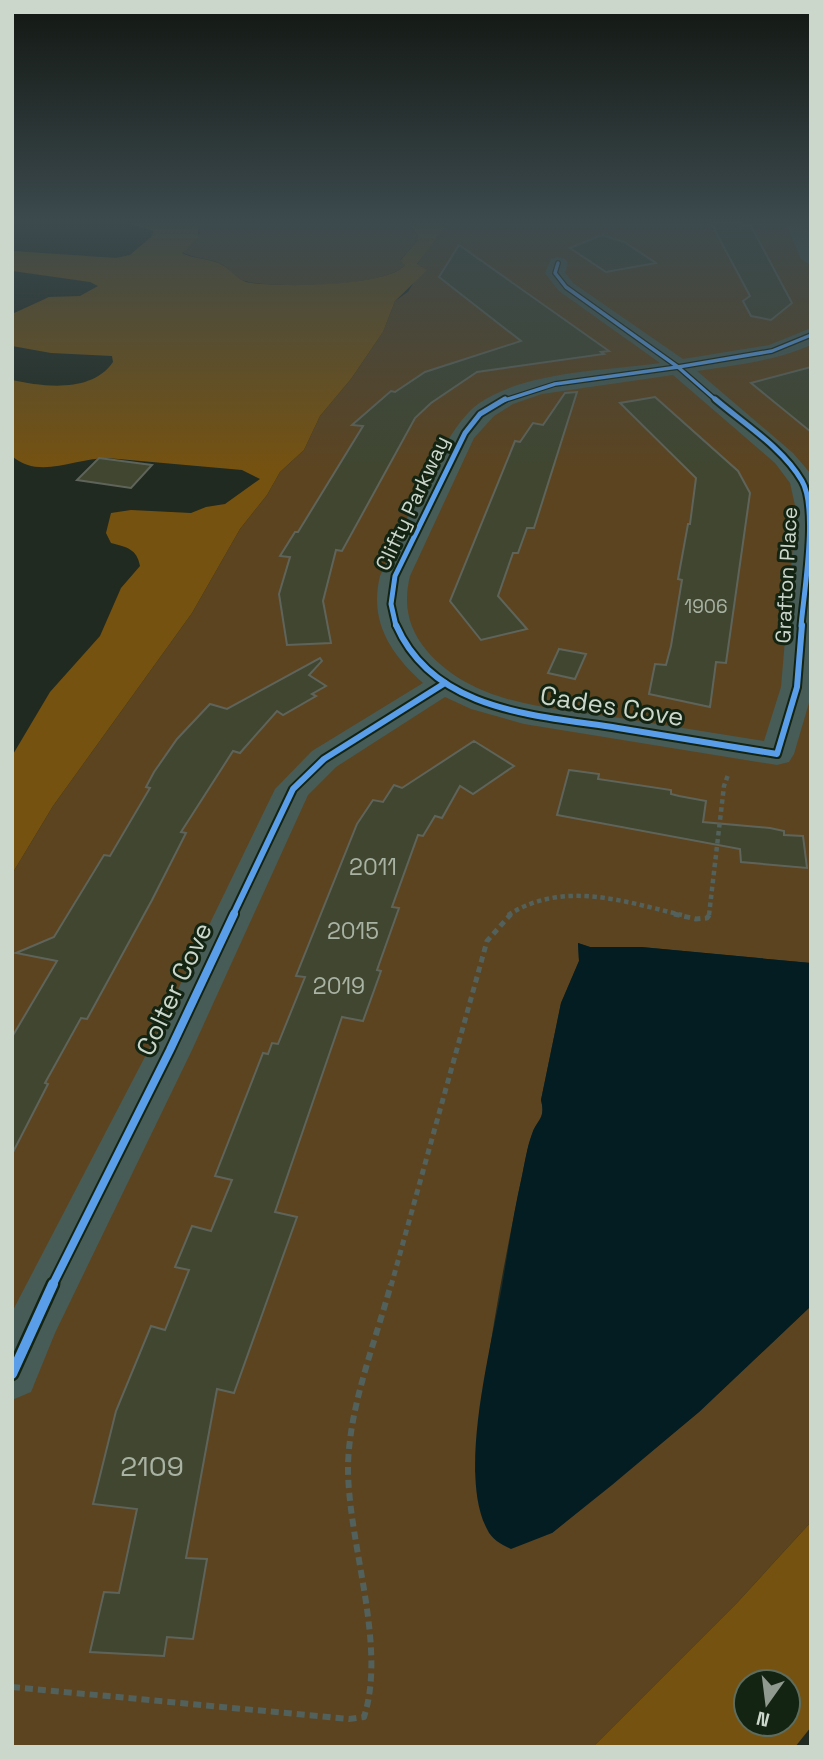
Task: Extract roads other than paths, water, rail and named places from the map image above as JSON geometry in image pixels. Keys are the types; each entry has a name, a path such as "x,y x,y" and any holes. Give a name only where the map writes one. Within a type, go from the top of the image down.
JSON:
{"street":[{"name":"Grafton Place","path":"594,305 630,329 678,367 784,458 795,470 808,494 810,510 797,687 777,754"},
{"name":"Clifty Parkway","path":"445,684 416,656 399,633 391,613 391,593 406,552 470,424 489,408 539,388 751,355 798,343 811,335"},
{"name":"Cades Cove","path":"445,684 484,701 527,713 777,754"},
{"name":"Colter Cove","path":"12,1374 36,1319 170,1050 293,789 307,772 332,754 445,684"}],"water":[{"path":"578,943 590,947 641,947 811,963 811,1306 699,1412 612,1485 552,1533 511,1549 491,1536 479,1506 475,1477 479,1412 526,1155 532,1134 542,1116 541,1100 561,1003 579,961"}]}
